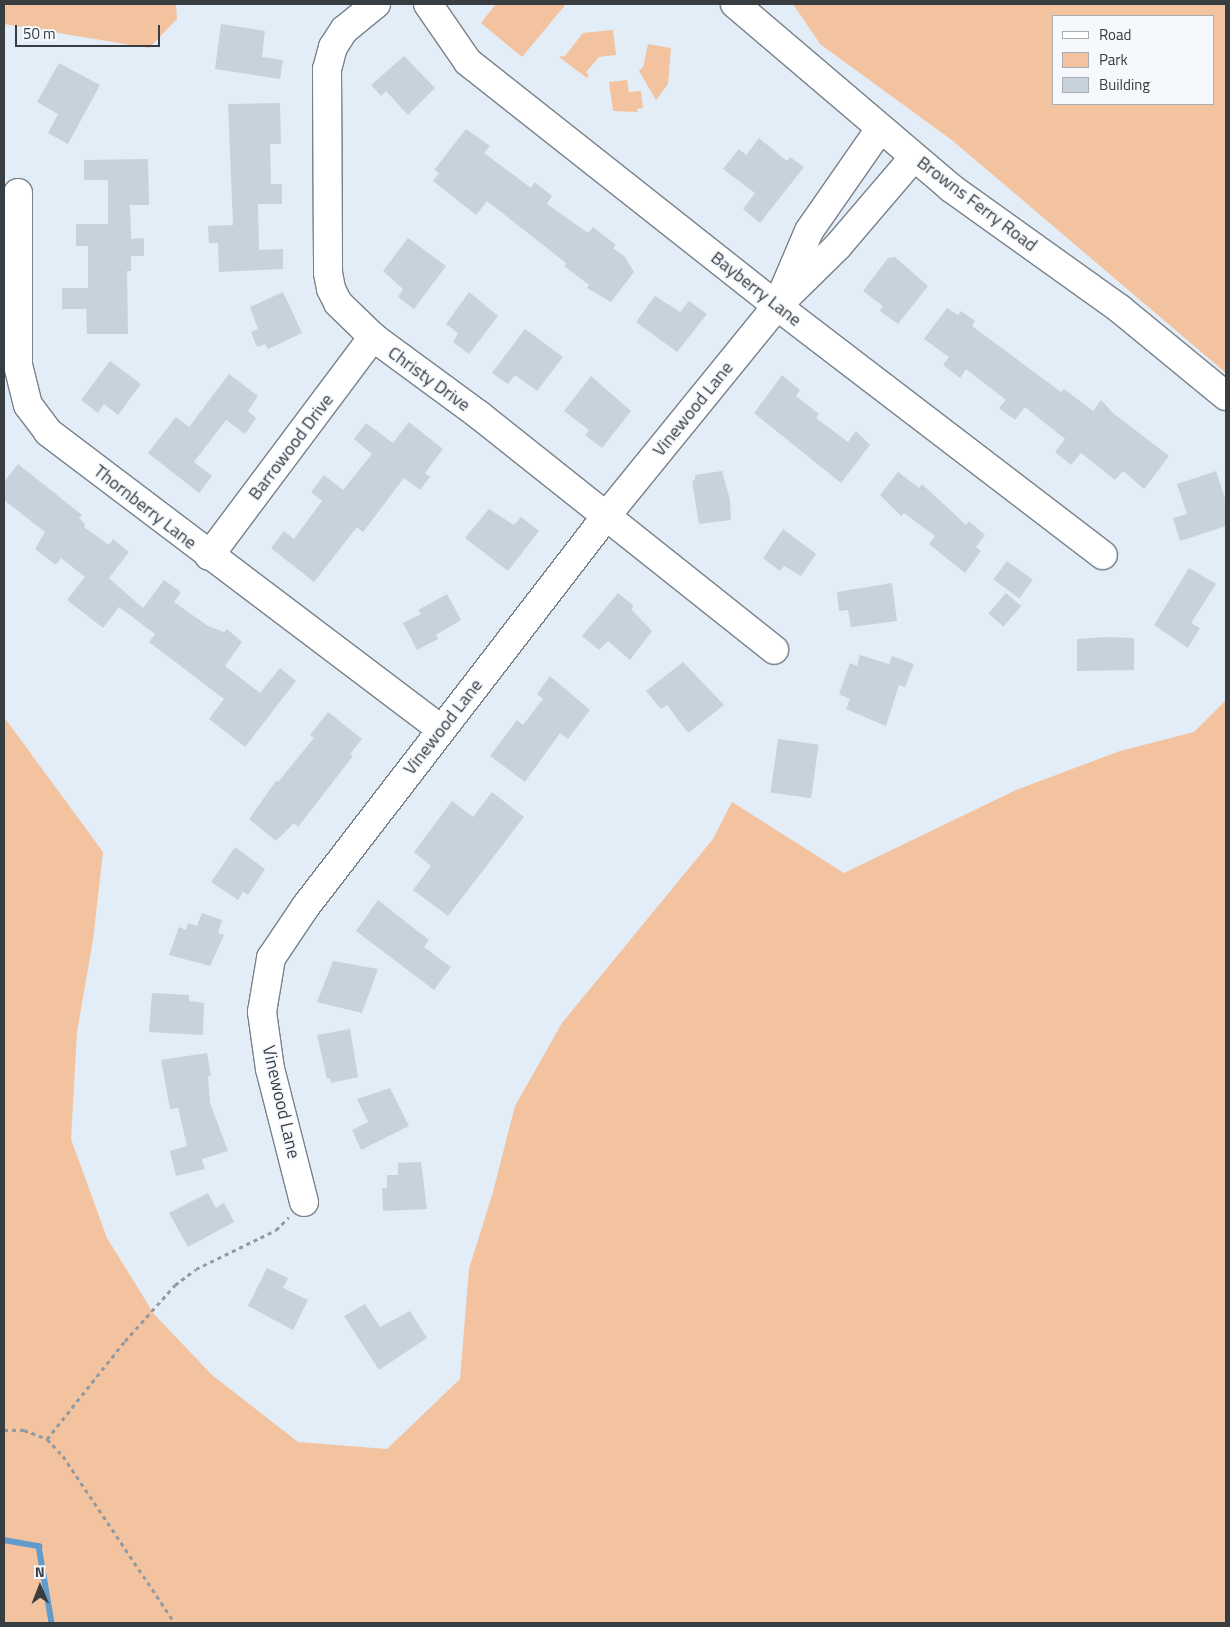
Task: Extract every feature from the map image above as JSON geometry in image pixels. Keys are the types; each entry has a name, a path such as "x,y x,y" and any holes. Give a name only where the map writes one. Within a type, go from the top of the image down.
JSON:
{"street":[{"name":"Christy Drive","path":"376,4 344,30 331,54 327,69 326,185 330,289 338,303 373,338 607,515 774,650"},
{"name":"Bayberry Lane","path":"428,4 468,62 777,306 1102,555"},
{"name":"Browns Ferry Road","path":"735,4 950,188 1120,309 1226,396"},
{"name":"Vinewood Lane","path":"777,306 809,231 880,129"},
{"name":"Vinewood Lane","path":"304,1202 270,1069 262,1012 271,958 306,906 607,515 777,306 838,246 914,157"},
{"name":"Thornberry Lane","path":"18,193 18,365 28,405 48,432 209,556 441,729"},
{"name":"Barrowood Drive","path":"209,556 373,338"}],"path":[{"path":"47,1439 125,1341 175,1285 196,1269 276,1230 304,1202"},
{"path":"4,1430 24,1430 47,1439 63,1456 175,1623"}],"green space":[{"path":"4,4 176,4 177,19 149,48 4,24"},
{"path":"496,4 566,4 522,57 481,23"},
{"path":"793,4 1226,4 1226,373 953,141 820,44"},
{"path":"613,30 616,55 599,57 586,72 589,75 587,78 559,57 565,56 583,33"},
{"path":"648,44 671,48 668,84 656,100 639,71 643,67"},
{"path":"627,80 629,92 641,91 643,108 637,109 638,112 613,111 609,82"},
{"path":"1226,700 1226,1623 4,1623 4,717 103,852 93,940 77,1032 71,1139 107,1238 154,1314 212,1375 298,1442 387,1449 460,1379 469,1269 493,1192 515,1106 562,1023 713,839 732,802 844,873 1016,790 1120,751 1194,732"}],"building":[{"path":"221,24 265,31 262,57 283,60 280,79 215,69"},
{"path":"404,56 435,88 408,115 386,91 381,96 371,85"},
{"path":"59,63 100,85 68,144 48,133 58,114 37,102"},
{"path":"280,103 281,144 270,144 271,184 282,184 282,204 258,204 259,250 283,249 283,269 219,272 218,243 209,243 208,226 233,225 228,104"},
{"path":"466,129 490,146 484,153 531,188 535,182 552,196 547,204 588,233 593,227 616,245 613,248 625,257 634,272 611,302 587,288 589,285 564,266 566,263 487,201 476,215 433,181 439,173 434,170"},
{"path":"759,138 787,161 790,157 804,167 760,223 743,209 755,193 723,169 739,149 746,155"},
{"path":"148,159 149,205 130,205 131,239 144,238 144,256 131,256 131,271 127,271 128,334 87,334 86,309 62,309 62,288 88,288 88,246 76,246 76,224 108,224 108,180 84,180 84,160"},
{"path":"408,238 446,266 414,309 398,297 403,289 383,271"},
{"path":"895,257 928,286 898,324 880,311 883,306 863,291 888,258"},
{"path":"283,292 302,333 268,349 265,344 257,347 251,332 258,329 250,307"},
{"path":"469,292 498,316 469,354 453,342 458,333 446,324"},
{"path":"655,296 680,312 689,301 707,314 677,352 636,322"},
{"path":"947,308 958,315 961,311 975,321 972,326 1061,392 1064,389 1093,411 1101,400 1113,413 1169,456 1144,489 1123,471 1115,480 1081,453 1071,465 1055,452 1065,439 1025,407 1015,420 999,408 1006,400 966,369 960,378 943,365 949,357 924,339"},
{"path":"525,329 563,357 537,391 515,375 508,384 492,373"},
{"path":"110,361 141,384 118,415 104,404 98,413 81,400"},
{"path":"229,374 258,396 248,411 256,418 245,434 226,420 194,462 212,476 199,493 148,453 176,417 189,427"},
{"path":"782,375 800,390 796,396 819,414 816,418 848,442 856,431 870,445 841,483 754,413"},
{"path":"591,376 631,411 602,448 585,435 589,430 564,411"},
{"path":"409,422 443,449 425,473 430,477 420,490 404,478 363,532 357,527 314,582 271,548 284,531 294,539 322,501 311,492 324,475 343,490 372,454 354,439 366,423 393,443"},
{"path":"18,464 82,515 79,518 85,524 84,527 109,545 113,539 129,552 109,578 143,608 164,580 181,592 174,602 208,626 224,632 227,629 242,642 225,666 260,693 280,668 296,681 245,747 209,719 224,699 149,642 155,634 119,607 103,628 67,600 85,577 61,558 56,565 35,549 45,532 4,500 4,482"},
{"path":"722,471 730,500 731,520 699,524 692,481 695,480 695,475"},
{"path":"1216,471 1226,501 1226,526 1180,541 1173,518 1187,514 1177,484"},
{"path":"898,472 919,488 922,484 966,525 969,521 985,535 976,547 981,551 965,573 929,544 935,536 904,513 901,516 880,495"},
{"path":"489,509 514,525 521,517 539,531 508,571 465,538"},
{"path":"783,529 816,554 801,576 784,566 780,571 763,558"},
{"path":"1007,561 1033,580 1019,598 993,580"},
{"path":"1189,568 1216,584 1191,623 1200,628 1188,648 1154,625"},
{"path":"892,583 897,621 851,627 848,610 839,611 837,592"},
{"path":"618,593 634,606 631,609 652,631 630,660 608,641 599,650 582,636"},
{"path":"1006,593 1021,606 1003,626 988,613"},
{"path":"447,594 461,620 436,635 438,639 417,650 403,623 421,614 418,610"},
{"path":"1134,638 1134,670 1077,671 1077,639"},
{"path":"860,655 889,664 892,656 914,664 905,687 899,685 886,726 846,709 850,699 839,694 850,663 857,666"},
{"path":"683,662 724,705 688,733 667,705 661,709 646,691"},
{"path":"550,676 590,710 568,739 560,733 525,782 490,756 517,720 523,725 543,699 537,694"},
{"path":"328,712 362,739 350,754 353,756 298,827 294,823 276,841 249,819 276,781 278,782 314,738 310,735"},
{"path":"778,739 819,745 811,798 770,792"},
{"path":"492,792 524,817 448,916 413,890 431,866 414,852 452,801 473,817"},
{"path":"235,847 265,869 248,895 243,892 238,900 211,882"},
{"path":"378,900 429,940 424,947 451,967 434,990 356,931"},
{"path":"202,913 222,920 218,933 224,935 210,966 169,955 179,927 186,930 188,923 197,926"},
{"path":"333,961 378,969 362,1013 317,1002"},
{"path":"152,993 189,995 189,1001 204,1003 203,1035 149,1032"},
{"path":"350,1029 358,1077 331,1083 330,1078 327,1079 317,1035"},
{"path":"207,1053 211,1076 208,1076 210,1103 228,1151 202,1159 205,1169 176,1176 170,1151 187,1146 178,1108 170,1109 161,1060"},
{"path":"390,1088 409,1126 361,1150 352,1130 368,1122 357,1099"},
{"path":"421,1162 427,1209 383,1211 382,1188 387,1188 387,1175 398,1175 398,1163"},
{"path":"208,1193 216,1208 224,1203 234,1222 188,1247 169,1213"},
{"path":"267,1268 288,1278 283,1288 308,1300 293,1330 248,1306"},
{"path":"365,1304 380,1327 410,1311 427,1338 379,1370 344,1316"}],"waterway":[{"path":"4,1540 39,1546 52,1623"}]}
